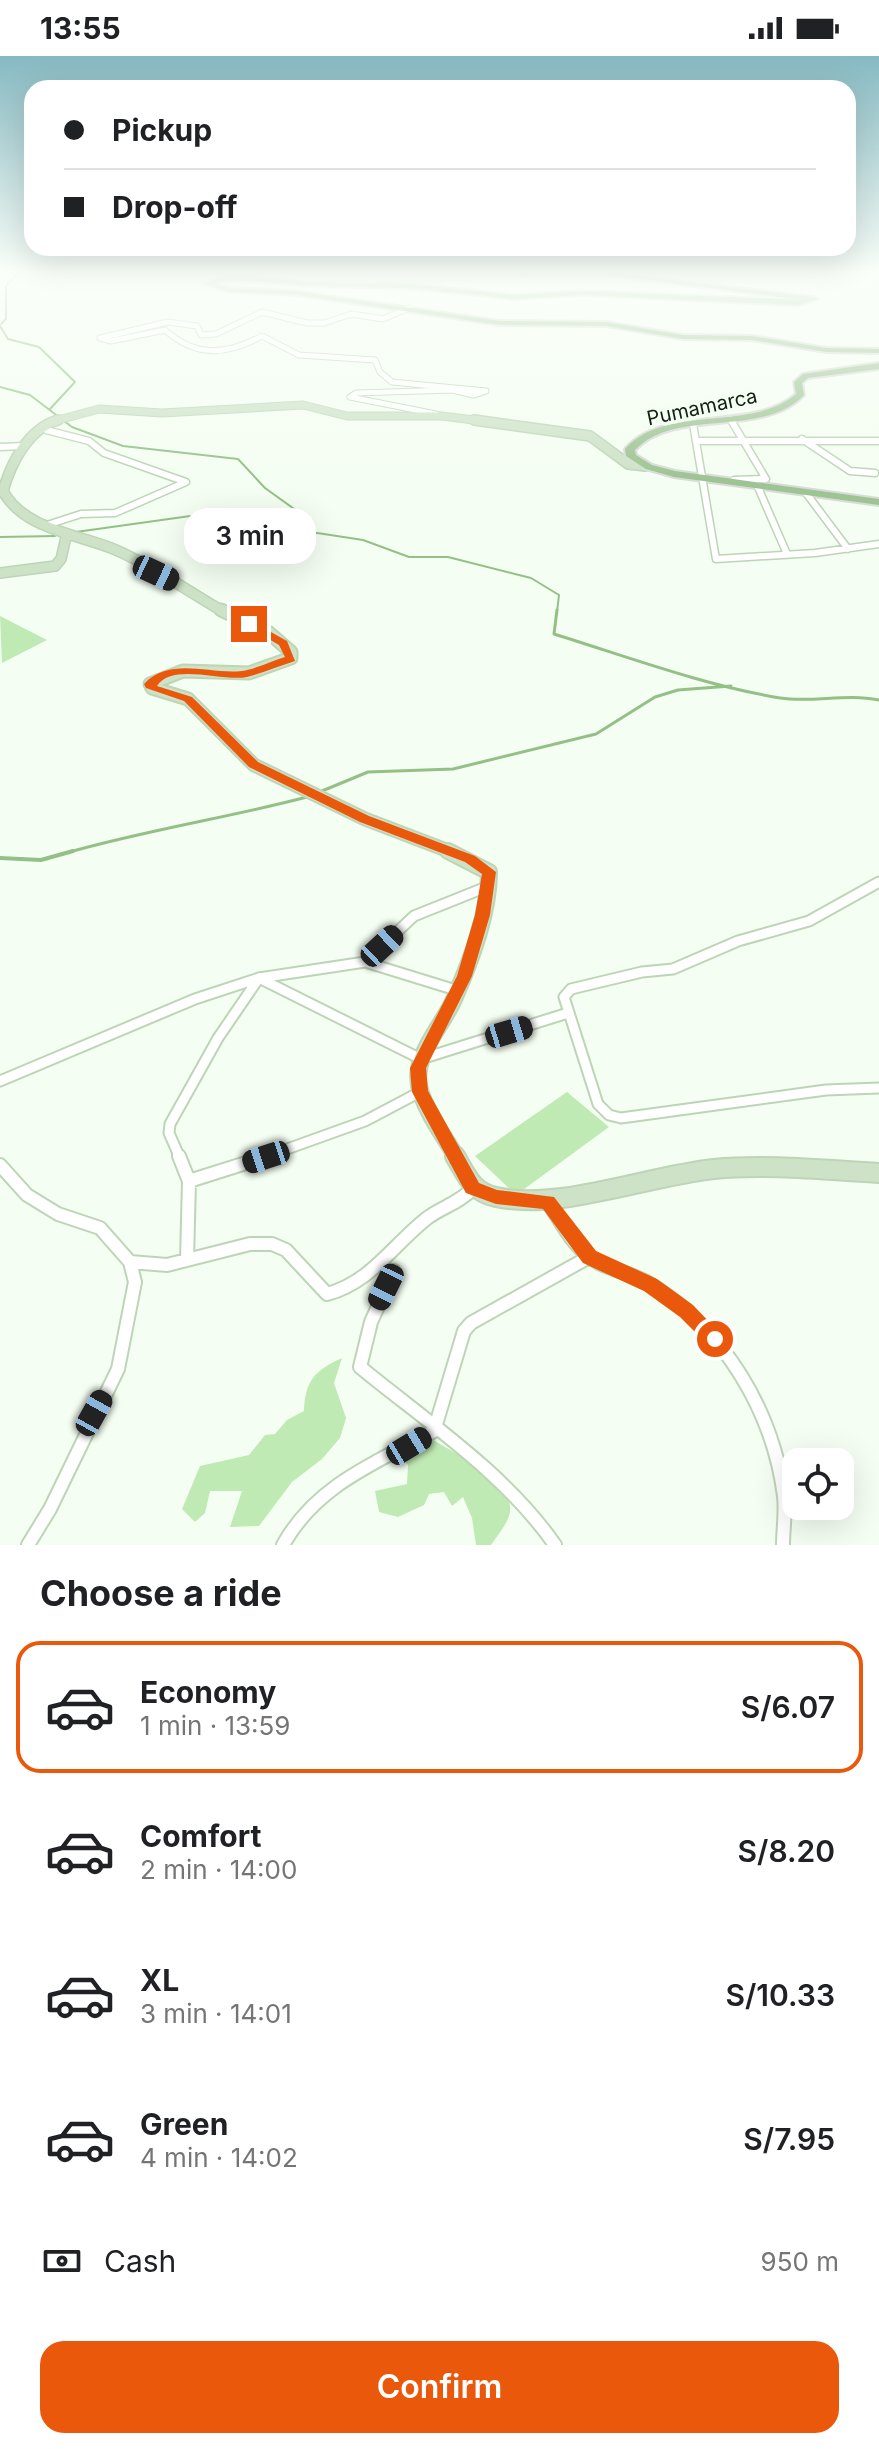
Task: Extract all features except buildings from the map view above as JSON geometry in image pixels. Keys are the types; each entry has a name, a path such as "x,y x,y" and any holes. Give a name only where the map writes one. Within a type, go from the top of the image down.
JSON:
{"main road":[{"path":"774,341 826,350 879,351"},
{"name":"Pumamarca","path":"879,366 806,376 798,382 800,395 794,403 730,419 693,424 632,444 631,456 645,466 879,502"},
{"path":"645,466 632,466 620,460 603,442 590,436 442,416 355,416 303,405 162,413 107,409 54,419 46,430 24,446 3,483 5,498 19,510 66,537 116,550 231,616 268,632 291,652 291,658 257,672 178,672 157,678 150,684 152,688 188,699 254,765 365,819 477,862 489,872 489,886 459,991 421,1059 420,1092 473,1188 496,1197 548,1202 655,1177 717,1169 789,1168 879,1173"},
{"path":"0,573 55,566 61,559 66,537"}],"street":[{"path":"178,341 183,346 215,350 240,349 253,341"},
{"path":"273,341 299,355 371,359 392,382 486,391 474,395 452,390 356,393 350,397 361,402 442,416"},
{"path":"702,476 766,480 730,419"},
{"path":"693,424 716,559 879,544"},
{"path":"46,430 89,441 104,453 186,482 115,513 81,514 47,525"},
{"path":"802,439 850,471 878,474"},
{"path":"698,441 879,441"},
{"path":"0,447 24,446"},
{"path":"757,485 787,554"},
{"path":"806,493 848,549"},
{"path":"879,882 809,921 738,941 673,969 642,972 571,989 564,997 598,1104 609,1115 621,1118 826,1090 879,1088"},
{"path":"365,962 414,916 489,886"},
{"path":"0,1081 195,999 259,978 365,962 459,991"},
{"path":"259,978 421,1059 568,1013"},
{"path":"187,1260 189,1181 169,1133 170,1124 218,1038 259,978"},
{"path":"189,1181 342,1132 382,1115 420,1092"},
{"path":"0,1165 27,1195 58,1214 100,1228 130,1262 135,1282 118,1369 50,1509 28,1545"},
{"path":"130,1262 167,1265 250,1244 272,1244 286,1250 327,1294 343,1292 370,1273 378,1261 425,1220 473,1188"},
{"path":"548,1202 589,1257 651,1285 687,1311 733,1362 770,1437 778,1461 785,1498 783,1545"},
{"path":"283,1545 311,1501 434,1431 464,1331 488,1311 589,1257"},
{"path":"394,1271 371,1322 360,1367 434,1431 490,1473 539,1522 555,1545"}],"green space":[{"path":"0,616 47,640 2,663"},
{"path":"567,1092 609,1127 516,1195 475,1156"},
{"path":"342,1358 334,1383 346,1418 340,1438 322,1459 292,1482 259,1526 230,1527 242,1491 210,1491 205,1513 195,1522 182,1509 200,1466 249,1455 265,1435 275,1434 287,1420 304,1411 313,1378"},
{"path":"419,1433 472,1464 498,1485 506,1496 510,1506 509,1516 491,1545 476,1545 472,1518 463,1497 452,1506 444,1492 429,1494 424,1505 398,1517 379,1512 375,1491 407,1484 408,1465 400,1455"}],"waterway":[{"path":"18,341 39,347 75,382 50,409"},
{"path":"0,387 30,395 72,427 123,446 238,459 265,488 297,511 295,530"},
{"path":"76,532 226,511 265,525 295,530"},
{"path":"295,530 363,540 409,557 448,557 531,578 559,595 557,612"},
{"path":"0,537 55,536"},
{"path":"557,610 554,634 728,686"},
{"path":"322,791 368,772 453,769 596,734 655,697 678,690 728,686"},
{"path":"728,686 780,698 854,697 879,700"},
{"path":"66,853 307,797"},
{"path":"0,858 41,860 73,851"}],"route":[{"path":"249,624 283,643 291,652 291,658 269,669 244,674 188,670 167,674 150,684 152,688 188,699 254,765 365,819 470,859 489,872 483,915 470,960 454,1001 434,1033 418,1068 420,1092 473,1188 496,1197 548,1202 589,1257 651,1285 687,1311 715,1339"}]}
